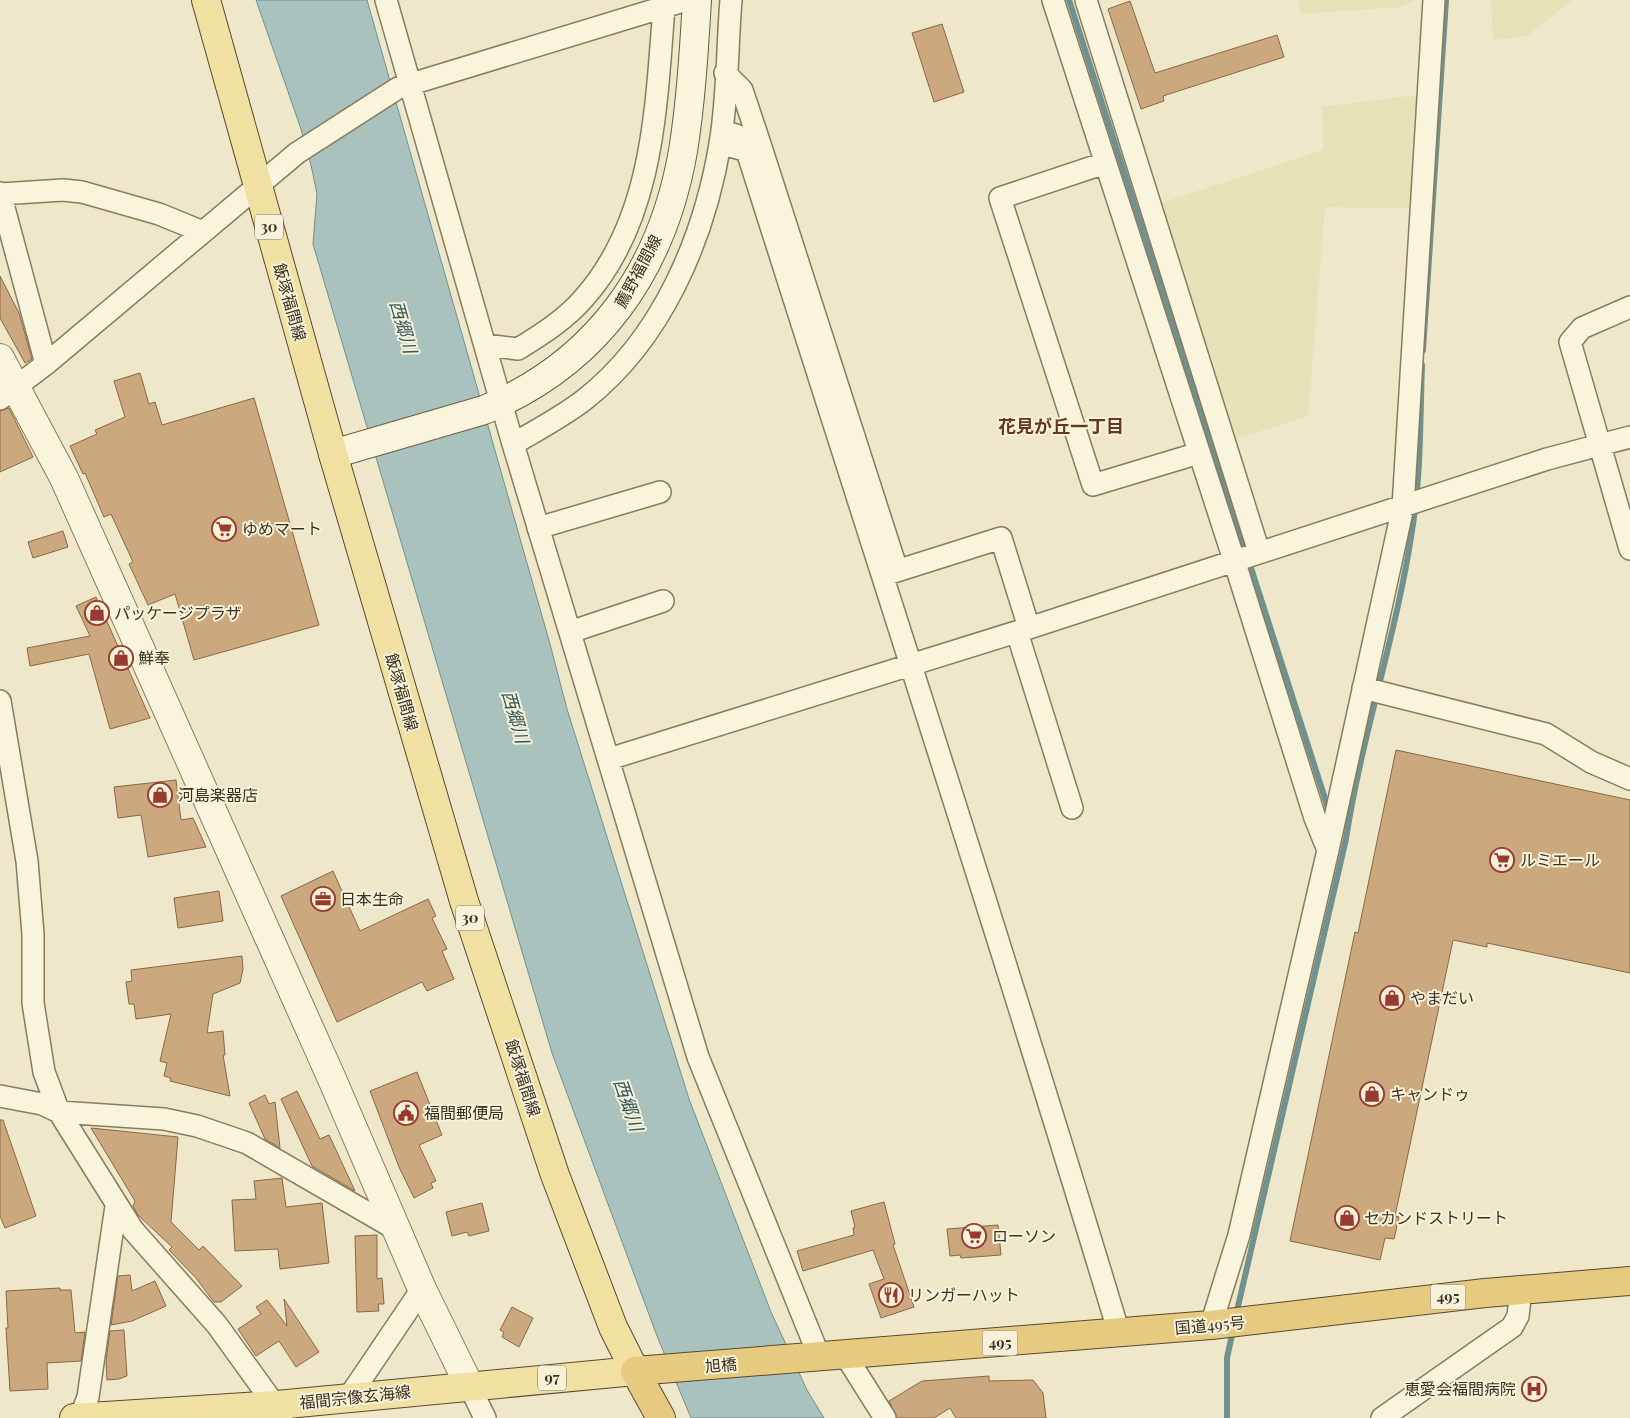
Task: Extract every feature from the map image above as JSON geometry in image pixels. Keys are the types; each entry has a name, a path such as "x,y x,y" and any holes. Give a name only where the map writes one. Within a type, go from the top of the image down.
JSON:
{"highway":[{"name":"国道495号","path":"789,1359 1267,1320 1521,1289 1630,1281"},
{"name":"旭橋","path":"644,1371 789,1359"},
{"path":"644,1371 661,1418"}],"main road":[{"name":"飯塚福間線","path":"206,0 258,186 345,451 464,901 555,1175 613,1327 644,1371"},
{"name":"福間宗像玄海線","path":"74,1418 280,1412 349,1397 644,1371"}],"street":[{"path":"386,0 404,85 485,345 493,406 513,444 698,1057 831,1355 885,1418"},
{"path":"513,444 584,400 612,374 670,296 690,252 708,201 721,136 731,0"},
{"path":"1053,0 1234,560 1315,818 1328,850"},
{"path":"1086,0 1259,552"},
{"path":"1211,1325 1239,1235 1328,850 1403,507 1434,0"},
{"path":"8,392 46,364 296,153 404,85 680,3 650,154 636,203 613,257 584,299 545,332 518,349 485,345"},
{"name":"薦野福間線","path":"345,451 493,406 546,378 588,345 624,304 651,251 671,200 683,152 692,77 680,3"},
{"path":"726,73 742,90 760,144 889,573 910,664 986,908 1033,1047 1119,1333"},
{"path":"721,136 760,144"},
{"path":"721,136 747,151 889,573"},
{"path":"1106,163 1000,198 1093,485 1199,453"},
{"path":"46,364 0,194 63,190 82,192 159,214 203,232"},
{"path":"1630,307 1582,328 1570,342 1630,549"},
{"path":"0,358 8,392 64,478 399,1231 422,1289 485,1418"},
{"path":"609,759 1023,630 1547,459 1630,437"},
{"path":"538,528 660,492"},
{"path":"889,573 1001,538 1023,630 1072,808"},
{"path":"570,632 663,601"},
{"path":"1363,688 1546,734 1591,762 1630,778"},
{"path":"0,701 7,782 26,861 33,934 33,1003 44,1072 59,1112 116,1206 133,1230 217,1325 280,1412"},
{"path":"0,1096 42,1104 59,1112 164,1119 197,1126 238,1140 352,1202 399,1231"},
{"path":"80,1418 88,1397 116,1206"},
{"path":"349,1397 422,1289"},
{"path":"1382,1418 1512,1327 1518,1316 1521,1289"}],"shaded area":[{"path":"1298,0 1417,0 1400,7 1300,14"},
{"path":"1491,0 1572,0 1527,36 1493,40"},
{"path":"1418,95 1409,208 1325,207 1308,416 1230,441 1152,206 1323,150 1322,107"}],"water":[{"name":"西郷川","path":"256,0 367,0 567,709 689,1099 771,1312 807,1390 824,1418 691,1418 657,1336 552,1053 313,244 317,194 311,165 301,129"}],"building":[{"path":"1130,1 1155,73 1277,35 1284,57 1163,96 1164,101 1141,109 1108,9"},
{"path":"942,24 964,92 934,102 912,33"},
{"path":"0,276 19,313 32,359 25,363 0,318"},
{"name":"ゆめマート","path":"140,373 149,404 155,402 162,425 254,398 319,625 194,660 175,594 148,605 129,564 133,562 111,514 104,517 85,473 83,474 70,446 97,434 95,430 125,417 114,381"},
{"path":"9,408 33,457 0,472 0,411"},
{"path":"63,531 68,547 33,558 28,542"},
{"path":"96,597 150,718 110,729 89,654 30,666 27,648 90,636 76,606"},
{"path":"1396,750 1630,800 1630,973 1487,943 1487,947 1453,940 1395,1216 1399,1217 1394,1239 1385,1238 1380,1260 1290,1241 1355,932 1358,933"},
{"path":"176,780 181,820 193,818 206,847 148,857 141,815 118,818 114,787"},
{"path":"333,871 360,931 428,899 436,916 432,918 447,949 442,951 454,979 427,991 422,982 337,1022 281,896"},
{"path":"219,891 223,921 178,928 174,898"},
{"path":"242,956 243,969 240,983 213,994 207,1033 223,1031 225,1055 223,1055 230,1096 170,1081 171,1078 164,1076 167,1063 160,1061 171,1014 136,1019 134,1004 129,1004 126,982 132,981 131,970"},
{"name":"福間郵便局","path":"417,1072 442,1135 419,1145 436,1181 431,1183 433,1188 414,1198 399,1167 370,1091"},
{"path":"297,1091 320,1139 329,1135 355,1191 312,1166 281,1099"},
{"path":"265,1095 269,1104 275,1102 280,1148 265,1139 249,1103"},
{"path":"0,1120 3,1120 36,1216 5,1228 0,1216"},
{"path":"91,1128 178,1137 171,1222 199,1250 203,1246 242,1286 221,1302 214,1302 196,1278 169,1250 172,1247 138,1215 133,1206 135,1201"},
{"path":"282,1178 286,1207 322,1203 329,1263 280,1269 278,1249 235,1251 232,1200 256,1199 254,1181"},
{"path":"884,1202 895,1244 893,1245 914,1307 881,1318 869,1284 884,1279 873,1250 803,1271 797,1251 854,1235 853,1228 855,1227 851,1211"},
{"path":"482,1203 489,1231 469,1236 467,1232 452,1236 446,1212"},
{"name":"ローソン","path":"998,1225 1001,1255 961,1258 960,1255 950,1256 947,1229"},
{"path":"377,1235 377,1279 382,1278 384,1304 378,1304 379,1311 357,1312 355,1236"},
{"path":"130,1275 132,1291 155,1281 166,1306 132,1321 111,1325 118,1276"},
{"path":"60,1288 60,1290 71,1290 75,1333 85,1332 81,1361 47,1363 48,1389 10,1391 6,1291"},
{"path":"284,1299 319,1352 296,1367 279,1341 256,1356 238,1329 261,1314 256,1307 267,1300 287,1326"},
{"path":"512,1307 533,1318 519,1347 502,1337 504,1332 500,1330"},
{"path":"124,1330 127,1376 107,1380 106,1361 110,1331"},
{"path":"989,1376 989,1381 1033,1380 1043,1393 1046,1418 956,1418 950,1408 934,1418 897,1418 889,1401 922,1381"}],"waterway":[{"path":"1069,0 1328,808"},
{"path":"1423,350 1446,0"},
{"path":"1236,1315 1346,839 1361,760 1406,564 1418,485 1422,365"},
{"path":"1227,1418 1227,1358 1233,1330"}],"place":[{"name":"ゆめマート","path":"224,529"},
{"name":"パッケージプラザ","path":"97,613"},
{"name":"鮮奉","path":"121,658"},
{"name":"河島楽器店","path":"160,795"},
{"name":"ルミエール","path":"1502,860"},
{"name":"日本生命","path":"323,899"},
{"name":"やまだい","path":"1392,998"},
{"name":"キャンドゥ","path":"1372,1094"},
{"name":"福間郵便局","path":"406,1113"},
{"name":"セカンドストリート","path":"1347,1218"},
{"name":"ローソン","path":"974,1236"},
{"name":"リンガーハット","path":"891,1295"},
{"name":"恵愛会福間病院","path":"1534,1389"}],"district":[{"name":"花見が丘一丁目","path":"1061,427"}]}
